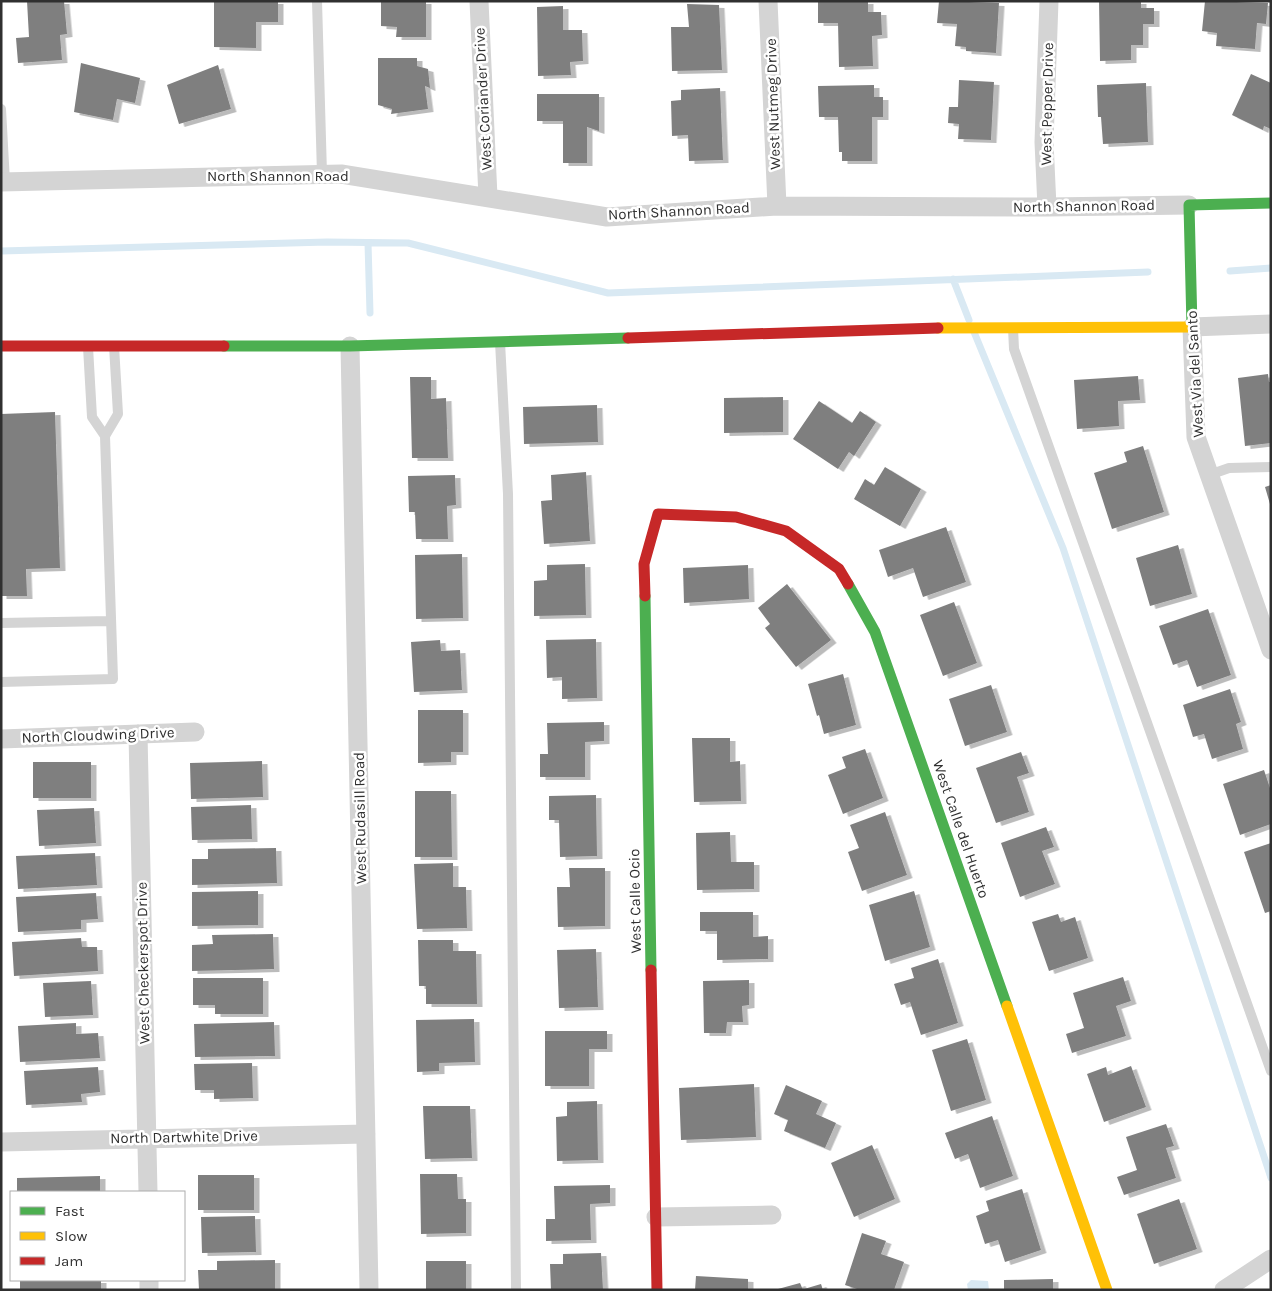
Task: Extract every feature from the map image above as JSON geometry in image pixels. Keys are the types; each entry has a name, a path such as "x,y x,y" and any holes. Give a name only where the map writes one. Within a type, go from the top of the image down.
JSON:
{"street":[{"name":"West Coriander Drive","path":"479,1 488,197"},
{"name":"West Nutmeg Drive","path":"768,1 776,206"},
{"name":"West Pepper Drive","path":"1047,207 1044,142 1049,1"},
{"name":"North Shannon Road","path":"3,182 341,174 606,217 776,206 1047,207 1271,203"},
{"name":"West Via del Santo","path":"1189,205 1196,437 1271,650"},
{"path":"1,346 350,346 1013,328 1192,327 1271,324"},
{"name":"West Rudasill Road","path":"350,346 370,1290"},
{"name":"West Calle Ocio","path":"657,1290 644,564 658,514"},
{"name":"West Calle del Huerto","path":"658,514 736,518 786,531 839,568 875,632 1107,1290"},
{"name":"North Cloudwing Drive","path":"1,739 195,732"},
{"name":"West Checkerspot Drive","path":"138,734 148,1191"},
{"name":"North Dartwhite Drive","path":"1,1142 366,1134"},
{"path":"656,1217 772,1215"},
{"path":"1224,1290 1271,1259"}],"lane":[{"path":"317,1 322,174"},
{"path":"1,109 3,182"},
{"path":"1013,328 1014,349 1271,1072"},
{"path":"500,341 508,494 516,1290"},
{"path":"1,682 113,679 104,436 92,417 88,346"},
{"path":"104,436 118,414 114,346"},
{"path":"1209,475 1229,468 1271,467"},
{"path":"1,624 110,621"}],"shaded area":[{"path":"971,1280 988,1281 989,1290 968,1290 967,1284"}],"building":[{"path":"27,1 64,1 67,34 60,35 62,60 18,63 16,38 29,37"},
{"path":"214,1 278,1 278,22 256,22 256,48 214,47"},
{"path":"381,1 426,1 426,37 396,37 397,27 381,26"},
{"path":"868,1 868,12 881,12 882,35 872,36 873,66 839,67 838,23 818,23 818,2"},
{"path":"939,1 999,3 996,53 966,51 966,47 955,46 957,24 937,23"},
{"path":"1099,1 1141,1 1141,8 1154,8 1154,24 1143,24 1143,45 1131,45 1131,60 1100,61"},
{"path":"1205,1 1268,3 1266,24 1257,23 1255,49 1216,46 1217,33 1202,31"},
{"path":"687,4 719,5 722,70 672,71 671,27 689,27"},
{"path":"563,6 563,30 582,30 583,61 570,62 571,75 538,76 537,7"},
{"path":"378,58 417,58 417,66 428,69 430,88 425,86 428,109 391,114 392,109 378,105"},
{"path":"81,63 140,78 135,103 117,99 113,120 74,112"},
{"path":"218,65 231,109 179,124 167,85"},
{"path":"1251,74 1271,83 1271,129 1264,126 1263,130 1232,115"},
{"path":"959,80 994,82 991,140 958,139 959,124 948,123 949,107 958,107"},
{"path":"1146,83 1148,142 1103,144 1101,117 1098,117 1097,85"},
{"path":"874,85 874,97 883,97 883,117 872,117 872,161 842,161 842,152 839,152 838,117 819,117 818,86"},
{"path":"720,88 723,160 689,161 688,135 672,136 671,101 681,100 681,90"},
{"path":"537,94 599,94 599,131 587,127 587,163 563,163 563,121 537,121"},
{"path":"1268,374 1269,382 1271,382 1271,443 1245,446 1238,378"},
{"path":"1138,376 1140,400 1118,401 1119,426 1077,429 1074,380"},
{"path":"410,377 431,377 431,399 446,398 448,458 412,458"},
{"path":"783,397 783,432 724,433 724,398"},
{"path":"819,401 852,423 860,411 876,422 854,456 849,452 838,469 793,439"},
{"path":"597,405 598,442 524,444 523,407"},
{"path":"55,412 60,568 26,569 27,596 1,596 1,414"},
{"path":"1143,446 1164,512 1112,529 1094,473 1127,462 1124,452"},
{"path":"885,467 921,489 900,526 854,499 865,479 874,485"},
{"path":"586,472 590,541 544,544 541,501 552,500 551,475"},
{"path":"455,475 456,505 447,506 448,539 416,539 415,512 409,512 408,476"},
{"path":"1271,485 1271,504 1270,504 1265,487"},
{"path":"946,527 966,582 923,597 913,568 888,577 879,550"},
{"path":"1178,545 1192,594 1150,606 1136,558"},
{"path":"462,554 463,618 416,619 415,555"},
{"path":"585,564 586,615 534,616 534,581 547,580 547,565"},
{"path":"748,565 749,599 684,603 683,568"},
{"path":"787,584 831,640 796,667 765,628 770,624 758,608"},
{"path":"954,602 977,663 943,676 920,615"},
{"path":"1208,609 1231,675 1197,687 1187,660 1173,665 1159,626"},
{"path":"596,639 597,698 562,699 562,677 547,678 546,640"},
{"path":"440,640 441,651 460,650 462,690 414,692 411,642"},
{"path":"843,674 856,725 824,734 808,684"},
{"path":"991,685 1007,732 965,746 949,699"},
{"path":"1230,689 1241,722 1236,724 1243,749 1212,759 1204,734 1193,737 1183,705"},
{"path":"418,710 463,710 463,752 451,752 451,762 418,763"},
{"path":"604,722 604,741 585,742 585,777 540,777 540,754 548,754 547,723"},
{"path":"692,738 730,738 730,762 740,761 741,801 694,802"},
{"path":"865,749 883,798 843,814 828,775 846,768 842,757"},
{"path":"1021,752 1029,773 1017,777 1029,812 996,823 976,768"},
{"path":"262,761 263,797 191,799 190,763"},
{"path":"33,762 91,762 91,798 33,798"},
{"path":"1264,770 1271,791 1271,824 1240,835 1223,784"},
{"path":"415,791 451,791 452,857 415,857"},
{"path":"596,795 597,856 560,857 559,820 549,820 549,796"},
{"path":"251,805 252,839 192,840 191,807"},
{"path":"94,808 96,843 39,846 37,810"},
{"path":"885,812 907,875 862,891 848,852 859,848 850,825"},
{"path":"1046,827 1054,847 1042,851 1055,884 1020,897 1001,843"},
{"path":"730,832 731,862 754,862 754,889 697,890 696,833"},
{"path":"1271,843 1271,911 1265,913 1244,852"},
{"path":"276,848 277,883 192,885 192,859 208,859 208,849"},
{"path":"95,853 97,885 18,889 16,856"},
{"path":"453,863 453,887 466,887 467,928 417,929 414,864"},
{"path":"569,868 605,868 605,926 558,927 557,887 570,887"},
{"path":"258,891 258,925 192,926 192,892"},
{"path":"914,891 930,947 885,961 869,905"},
{"path":"96,893 98,919 81,920 81,929 18,932 16,897"},
{"path":"700,912 753,912 753,937 768,936 768,959 717,960 717,931 700,931"},
{"path":"1058,914 1061,922 1075,917 1088,958 1049,971 1032,922"},
{"path":"273,934 274,969 192,971 192,945 213,944 212,935"},
{"path":"81,938 82,947 97,947 98,971 14,976 12,942"},
{"path":"418,940 453,940 453,951 476,951 477,1004 426,1004 426,986 419,986"},
{"path":"596,949 598,1007 559,1008 557,950"},
{"path":"938,959 958,1023 921,1035 910,1002 901,1005 894,984 914,978 911,968"},
{"path":"1123,977 1131,1001 1116,1006 1126,1036 1072,1053 1066,1034 1084,1028 1073,993"},
{"path":"193,978 263,978 263,1014 215,1014 215,1005 193,1005"},
{"path":"749,980 749,1005 742,1006 743,1022 727,1022 726,1033 704,1033 703,981"},
{"path":"91,981 93,1015 45,1017 43,983"},
{"path":"474,1019 475,1062 439,1063 439,1071 417,1072 416,1020"},
{"path":"274,1022 275,1056 195,1057 194,1024"},
{"path":"76,1023 76,1034 98,1033 100,1058 20,1062 18,1026"},
{"path":"545,1031 607,1031 607,1049 589,1049 589,1086 545,1086"},
{"path":"967,1039 986,1100 951,1111 932,1050"},
{"path":"252,1063 253,1098 214,1099 214,1090 195,1090 194,1064"},
{"path":"1131,1066 1146,1107 1104,1122 1087,1074 1106,1067 1108,1075"},
{"path":"98,1067 100,1092 81,1094 82,1102 26,1105 24,1071"},
{"path":"754,1084 756,1137 681,1140 679,1088"},
{"path":"786,1085 822,1101 816,1114 836,1123 825,1148 784,1131 788,1120 774,1114"},
{"path":"597,1101 598,1160 557,1161 556,1117 567,1116 567,1102"},
{"path":"423,1106 470,1106 472,1158 425,1159"},
{"path":"992,1116 1013,1176 980,1188 968,1154 955,1159 945,1133"},
{"path":"1166,1124 1174,1146 1166,1148 1176,1178 1124,1195 1117,1177 1137,1170 1126,1137"},
{"path":"872,1145 895,1199 854,1217 831,1163"},
{"path":"420,1174 457,1174 458,1199 466,1199 466,1233 421,1234"},
{"path":"198,1175 254,1175 254,1210 198,1210"},
{"path":"100,1176 100,1191 17,1191 17,1178"},
{"path":"610,1185 610,1203 590,1204 591,1240 546,1241 546,1219 555,1219 554,1186"},
{"path":"1022,1189 1041,1250 1005,1262 998,1240 985,1244 976,1216 989,1211 986,1201"},
{"path":"1179,1199 1197,1249 1154,1264 1137,1214"},
{"path":"255,1216 256,1252 202,1253 201,1217"},
{"path":"862,1233 886,1241 881,1254 904,1262 894,1290 860,1290 845,1285"},
{"path":"601,1253 603,1290 551,1290 550,1264 563,1264 563,1254"},
{"path":"275,1260 275,1290 199,1290 198,1270 217,1270 217,1261"},
{"path":"426,1261 466,1261 466,1290 426,1290"},
{"path":"696,1276 748,1279 748,1290 695,1290"},
{"path":"1053,1279 1053,1290 1004,1290 1004,1280"},
{"path":"20,1281 101,1281 101,1290 20,1290"},
{"path":"800,1283 803,1290 778,1290 778,1289"},
{"path":"821,1284 823,1290 804,1290 804,1289"}],"waterway":[{"path":"1,251 327,242 408,243 608,293 1148,272"},
{"path":"368,243 370,313"},
{"path":"1230,271 1271,268"},
{"path":"953,279 969,320"},
{"path":"974,332 1063,548 1271,1178"}],"traffic: fast":[{"path":"1192,327 1189,205 1271,203"},
{"path":"224,346 350,346 628,338"},
{"path":"848,584 875,632 1007,1006"},
{"path":"645,596 651,970"}],"traffic: slow":[{"path":"938,328 1192,327"},
{"path":"1007,1006 1107,1290"}],"traffic: jam":[{"path":"628,338 938,328"},
{"path":"1,346 224,346"},
{"path":"645,596 644,564 658,514 736,517 786,531 839,569 848,584"},
{"path":"651,970 657,1290"}]}
